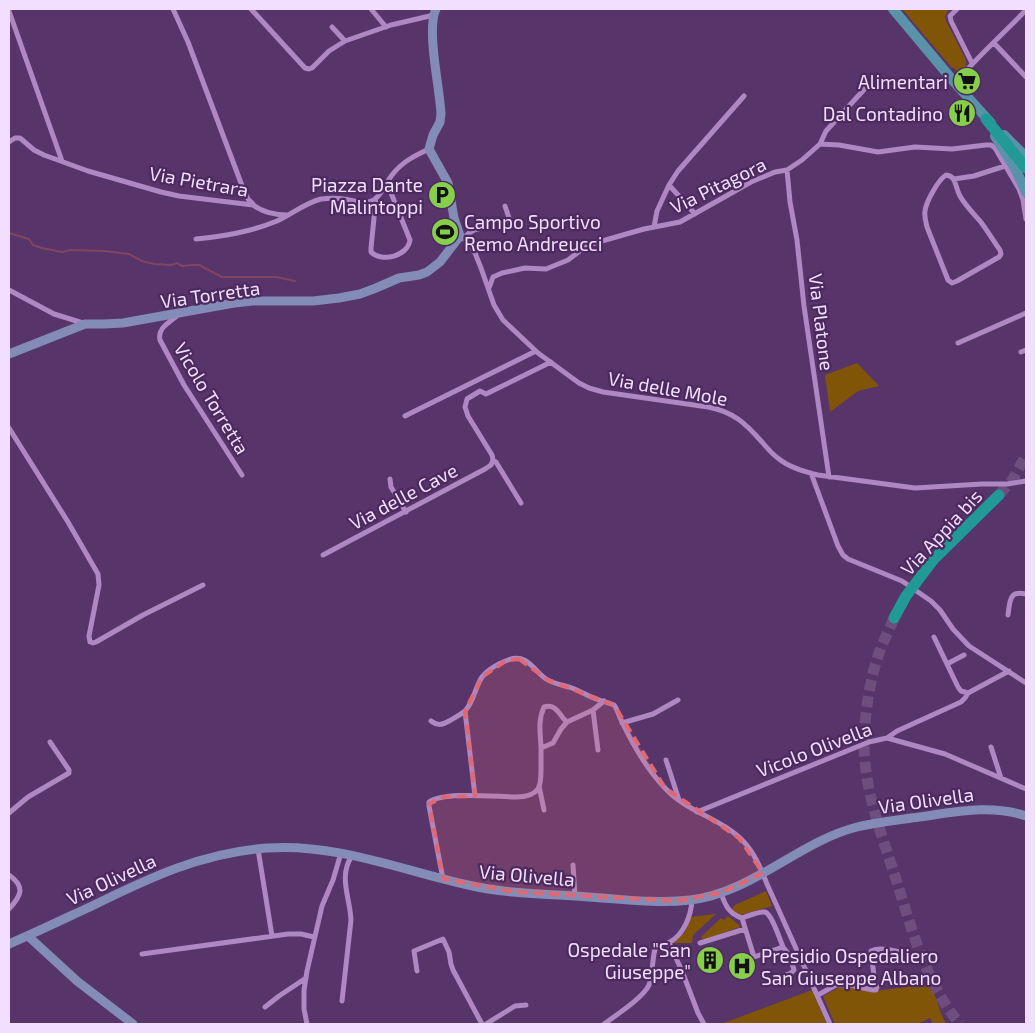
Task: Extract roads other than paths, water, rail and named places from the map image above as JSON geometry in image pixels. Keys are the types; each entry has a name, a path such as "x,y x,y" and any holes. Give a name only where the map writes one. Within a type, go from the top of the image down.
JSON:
{"highway":[{"path":"986,119 1022,158 1026,168"},
{"path":"1022,158 1026,177"},
{"name":"Via Appia bis","path":"897,620 934,559 1001,498"}],"main road":[{"path":"893,9 986,119 1026,192"},
{"path":"435,12 432,22 433,40 441,114 440,122 428,149 448,183 454,218 462,237"},
{"name":"Via Torretta","path":"9,354 86,324 123,323 241,302 321,300 360,294 398,278 427,272 462,237"},
{"name":"Via Olivella","path":"9,944 178,867 214,856 258,849 301,848 341,853 468,886 496,890 652,901 692,900 721,893 846,830 866,825 982,809 1003,810 1026,816"},
{"path":"28,936 77,981 133,1024"}],"street":[{"path":"173,9 188,42 244,191 253,205"},
{"path":"252,9 306,69 311,69 329,51 345,41 435,12"},
{"path":"371,9 386,27"},
{"path":"957,9 950,16 951,21 972,63"},
{"path":"955,83 972,63 1026,10"},
{"path":"9,11 62,161"},
{"path":"332,27 345,41"},
{"path":"994,43 1026,77"},
{"name":"Via Pitagora","path":"489,288 492,279 498,274 522,269 546,269 568,260 590,245 633,232 677,224 751,182 774,172 787,170 820,144 826,131 871,82"},
{"path":"654,227 657,211 678,170 744,96"},
{"name":"Via Pietrara","path":"9,142 15,138 20,138 39,153 100,174 170,194 253,205 266,212 288,215"},
{"path":"820,144 839,145 876,152 918,147 952,149 990,145 994,148 1021,194 1026,219"},
{"path":"196,239 251,231 280,220 310,203 321,200 338,198 365,202 371,201 376,198 395,171 404,162 428,149"},
{"path":"954,179 962,200 980,221 1001,254 999,258 958,281 952,282 948,280 926,224 925,215 928,201 945,175 949,175 954,179 974,176 1005,166"},
{"name":"Via Platone","path":"787,170 804,306 829,477"},
{"path":"376,198 371,252 379,258 392,257 407,249 410,240 387,182"},
{"path":"669,185 695,214"},
{"path":"462,237 473,230 503,223 508,220 505,206"},
{"name":"Via delle Mole","path":"462,237 475,253 494,305 501,317 536,351 579,383 596,390 708,407 729,413 743,422 780,460 811,473 829,477 915,488 1026,482"},
{"path":"9,290 54,314 86,324"},
{"name":"Vicolo Torretta","path":"179,313 162,328 159,334 160,340 184,385 242,475"},
{"path":"958,343 1026,313"},
{"path":"405,416 536,351"},
{"path":"521,503 493,460 464,406 466,400 474,394 480,391 486,394 551,362"},
{"path":"9,428 98,574 99,583 89,636 90,642 96,642 202,585"},
{"name":"Via delle Cave","path":"323,555 485,469 493,460"},
{"path":"811,473 843,555 850,560 896,578 908,585 938,608 966,643 1026,683"},
{"path":"390,479 390,487 406,512"},
{"path":"1008,615 1010,598 1020,592 1026,594"},
{"path":"934,637 959,688 962,692 968,693"},
{"path":"946,664 964,655"},
{"path":"431,721 436,724 442,724 465,711 484,674 500,664 514,659 528,662 544,677 553,682 614,705 622,723 644,759 668,792 726,828 748,847 763,873 830,1024"},
{"path":"887,738 897,731 961,702 968,693 1009,671"},
{"path":"622,723 653,714 678,700"},
{"path":"541,748 553,743 567,722 594,710 604,701"},
{"path":"544,810 539,786 540,716 544,707 554,707 567,722"},
{"path":"594,710 598,750"},
{"path":"465,711 475,796"},
{"name":"Vicolo Olivella","path":"698,812 869,742 887,738 949,755 1026,789"},
{"path":"9,813 28,796 69,773 50,742"},
{"path":"991,747 1001,778"},
{"path":"666,760 680,801"},
{"path":"443,879 430,802 435,798 449,796 521,797 532,794 539,786"},
{"path":"258,849 272,936"},
{"path":"307,1024 304,1009 306,978 314,937 322,906 333,880 341,853"},
{"path":"342,1001 351,920 345,872 347,862 352,856"},
{"path":"573,864 575,896"},
{"path":"9,875 18,882 20,891 18,899 9,909"},
{"path":"721,893 724,904 735,915 742,918 767,913 770,916 790,956 794,970 778,978"},
{"path":"604,1024 639,997 646,989 650,979 654,949 657,946 669,943 680,934 691,910 692,900"},
{"path":"742,918 754,957 784,947"},
{"path":"700,943 745,929"},
{"path":"142,954 272,936 294,934 314,937"},
{"path":"417,971 414,951 443,939 449,952 453,970 482,1024"},
{"path":"669,943 704,1024"},
{"path":"872,982 874,976 871,951 878,949 900,952"},
{"path":"265,1007 306,978"},
{"path":"818,995 848,980 857,979 875,983 876,990 839,985"},
{"path":"486,1024 515,1006 526,1004"}],"waterway":[{"path":"9,233 29,239 33,245 62,252 71,250 129,254 142,261 154,264 171,265 177,263 182,266 199,265 222,277 276,277 295,281"}],"tunnel":[{"path":"999,495 1013,479 1026,455"},
{"path":"894,618 879,653 868,698 864,743 867,777 879,827 920,953 937,991 960,1024"}],"place":[{"name":"Alimentari","path":"967,81"},
{"name":"Dal Contadino","path":"962,113"},
{"name":"Piazza Dante Malintoppi","path":"442,195"},
{"name":"Campo Sportivo Remo Andreucci","path":"445,232"},
{"name":"Ospedale \"San Giuseppe\"","path":"710,960"},
{"name":"Presidio Ospedaliero San Giuseppe Albano","path":"742,966"}]}
